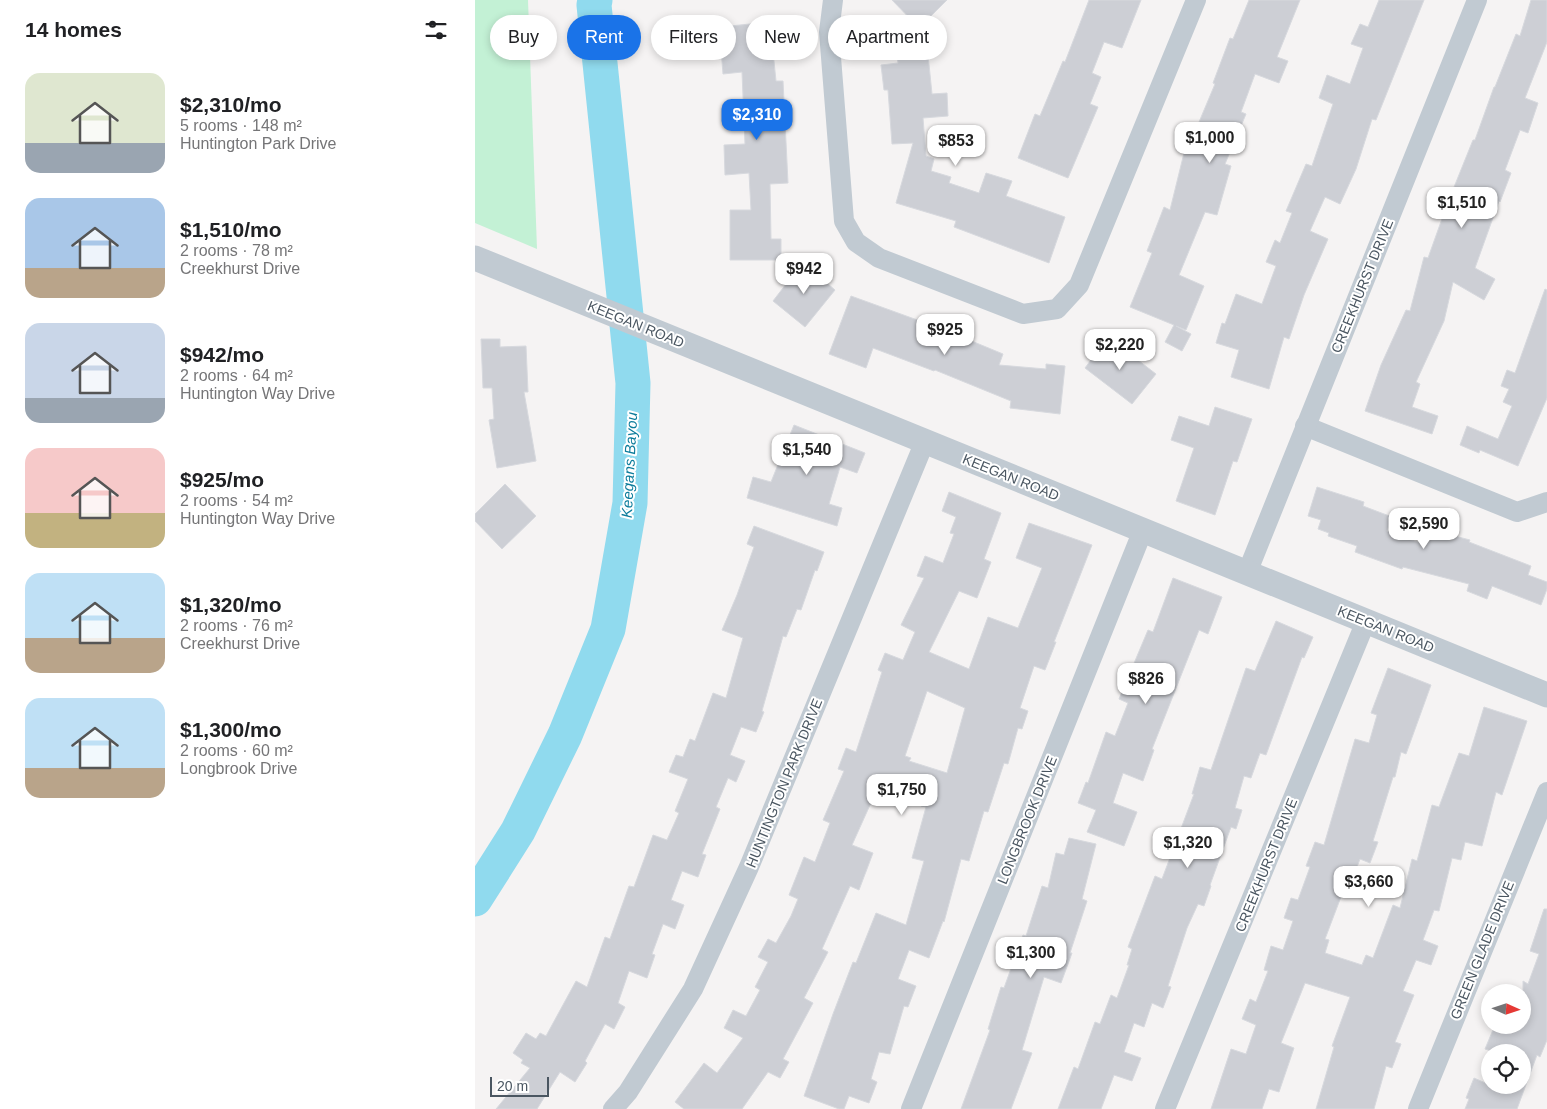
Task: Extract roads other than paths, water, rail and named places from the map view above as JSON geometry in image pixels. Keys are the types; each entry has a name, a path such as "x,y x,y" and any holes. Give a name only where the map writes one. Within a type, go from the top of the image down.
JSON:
{"street":[{"path":"833,0 831,3 829,32 844,221 856,242 879,258 1023,314 1057,309 1079,285 1197,0"},
{"name":"CREEKHURST DRIVE","path":"1247,572 1477,0"},
{"name":"KEEGAN ROAD","path":"477,262 574,299 925,441 1547,695"},
{"path":"1305,426 1517,512 1547,502"},
{"name":"HUNTINGTON PARK DRIVE","path":"613,1109 628,1092 693,989 749,867 925,441"},
{"name":"LONGBROOK DRIVE","path":"911,1109 1143,530"},
{"name":"CREEKHURST DRIVE","path":"1165,1109 1366,621"},
{"name":"GREEN GLADE DRIVE","path":"1418,1109 1547,792"}],"waterway":[{"name":"Keegans Bayou","path":"475,899 518,831 565,735 608,629 630,503 633,383 595,0"}]}
